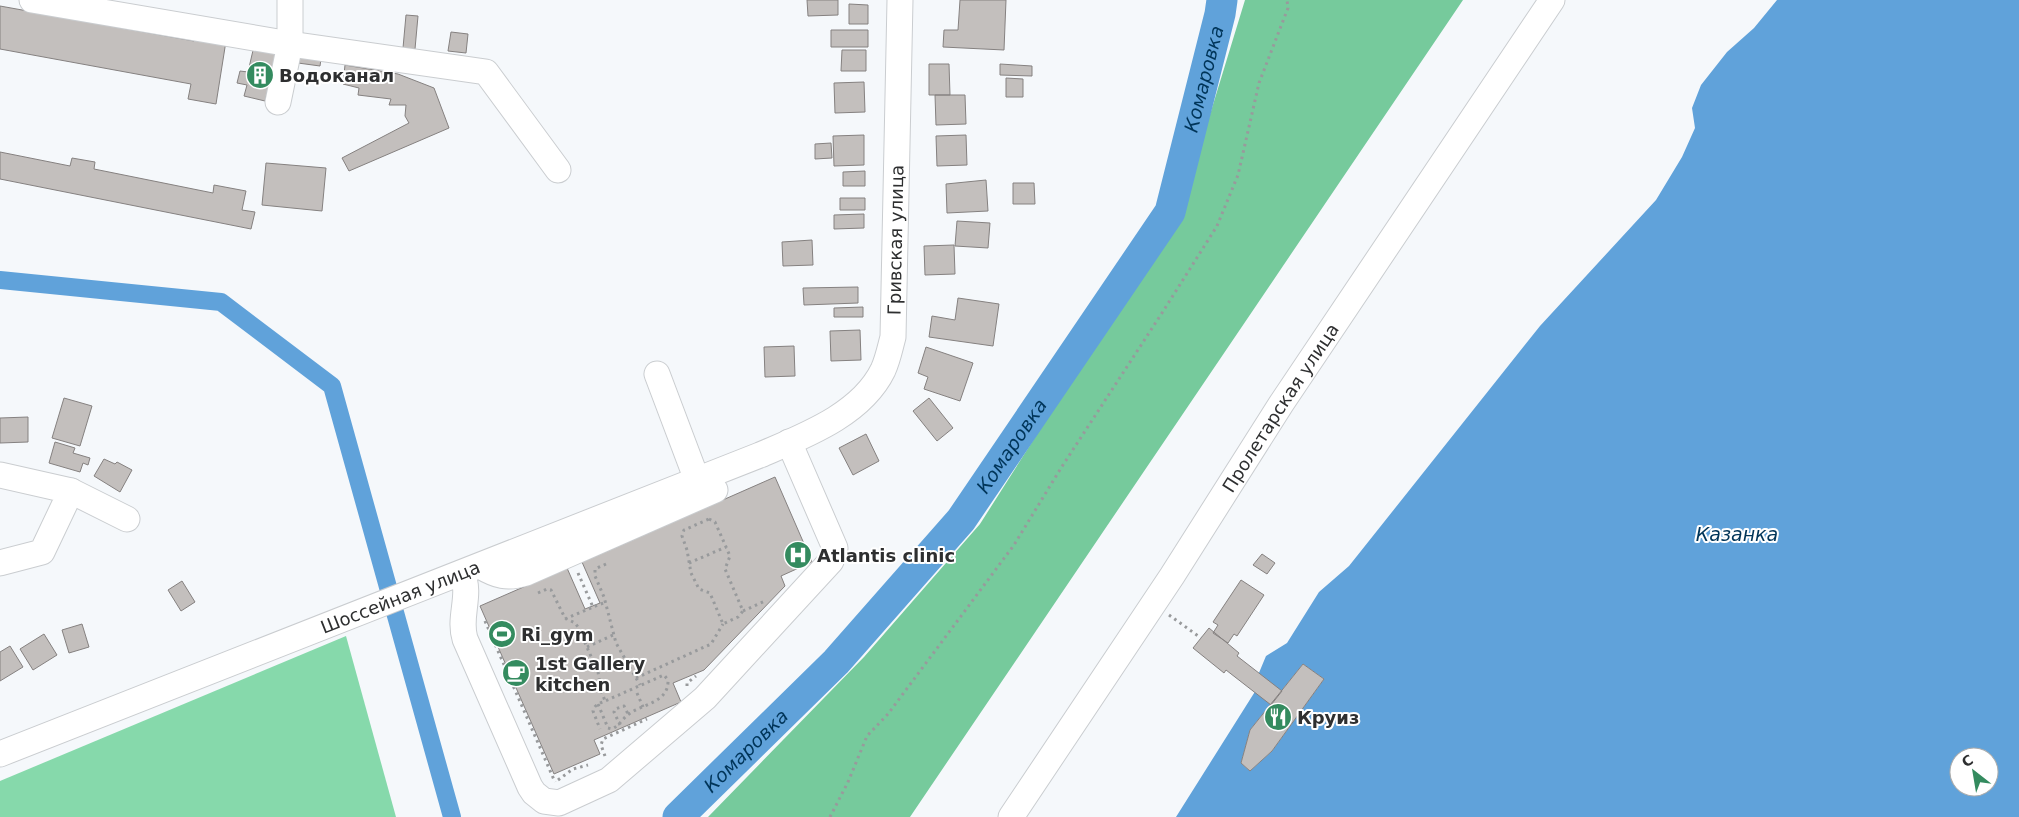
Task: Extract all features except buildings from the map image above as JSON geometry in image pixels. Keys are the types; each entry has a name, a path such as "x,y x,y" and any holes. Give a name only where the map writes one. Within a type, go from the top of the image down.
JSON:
{"street":[{"path":"32,0 290,44 486,72 558,170"},
{"path":"278,102 290,44 290,0"},
{"name":"Гривская улица","path":"794,445 843,413 867,392 882,371 888,357 893,336 900,0"},
{"name":"Пролетарская улица","path":"1011,817 1172,576 1281,404 1552,0"},
{"path":"657,374 697,480"},
{"path":"794,445 835,548 831,561 705,698 609,780 559,803 544,800 534,793 530,787 465,639 463,628 466,585 471,569 500,576 514,577 526,573 794,445"},
{"name":"Шоссейная улица","path":"0,754 697,480 794,445"},
{"path":"0,476 71,491 127,519"},
{"path":"0,563 42,552 71,491"}],"path":[{"path":"830,817 848,782 867,736 888,714 1014,545 1061,468 1217,226 1238,175 1259,83 1288,8 1287,0"},
{"path":"723,624 711,595 708,592 700,591 697,587 682,534 684,530 712,519 730,558 726,564 726,571 743,611"},
{"path":"689,563 726,547"},
{"path":"606,564 597,567 594,573 606,602 613,635 622,656 640,685"},
{"path":"574,565 593,607"},
{"path":"538,593 547,589 551,590 565,619 577,624 598,672 605,701"},
{"path":"636,678 708,646 715,640 723,624 738,617 743,611 770,598"},
{"path":"565,619 606,602"},
{"path":"466,604 475,607 482,614 564,801"},
{"path":"1166,612 1201,638"},
{"path":"587,647 613,635"},
{"path":"598,704 609,728 620,725 628,714 659,699 668,686 668,680 664,675 640,685 598,704 594,706 593,711 600,729"},
{"path":"637,693 643,707"},
{"path":"620,725 614,712 615,709 624,706 628,714"}],"green space":[{"path":"1245,0 1463,0 910,817 708,817 864,657 980,524 1182,206"},
{"path":"346,636 396,817 0,817 0,781"}],"water":[{"name":"Казанка","path":"1777,0 2019,0 2019,817 1176,817 1256,690 1256,680 1266,656 1287,643 1319,592 1349,566 1540,326 1656,200 1682,157 1695,128 1692,108 1701,85 1727,52 1754,28","holes":["1303,664 1324,679 1272,751 1250,771 1241,763 1250,730"]}],"waterway":[{"name":"Комаровка","path":"678,817 836,662 961,520 1170,212 1222,0"},
{"path":"0,280 221,302 332,386 452,817"}],"place":[{"name":"Водоканал","path":"260,75"},
{"name":"Atlantis clinic","path":"798,555"},
{"name":"Ri_gym","path":"502,634"},
{"name":"1st Gallery kitchen","path":"516,673"},
{"name":"Круиз","path":"1278,717"}]}
